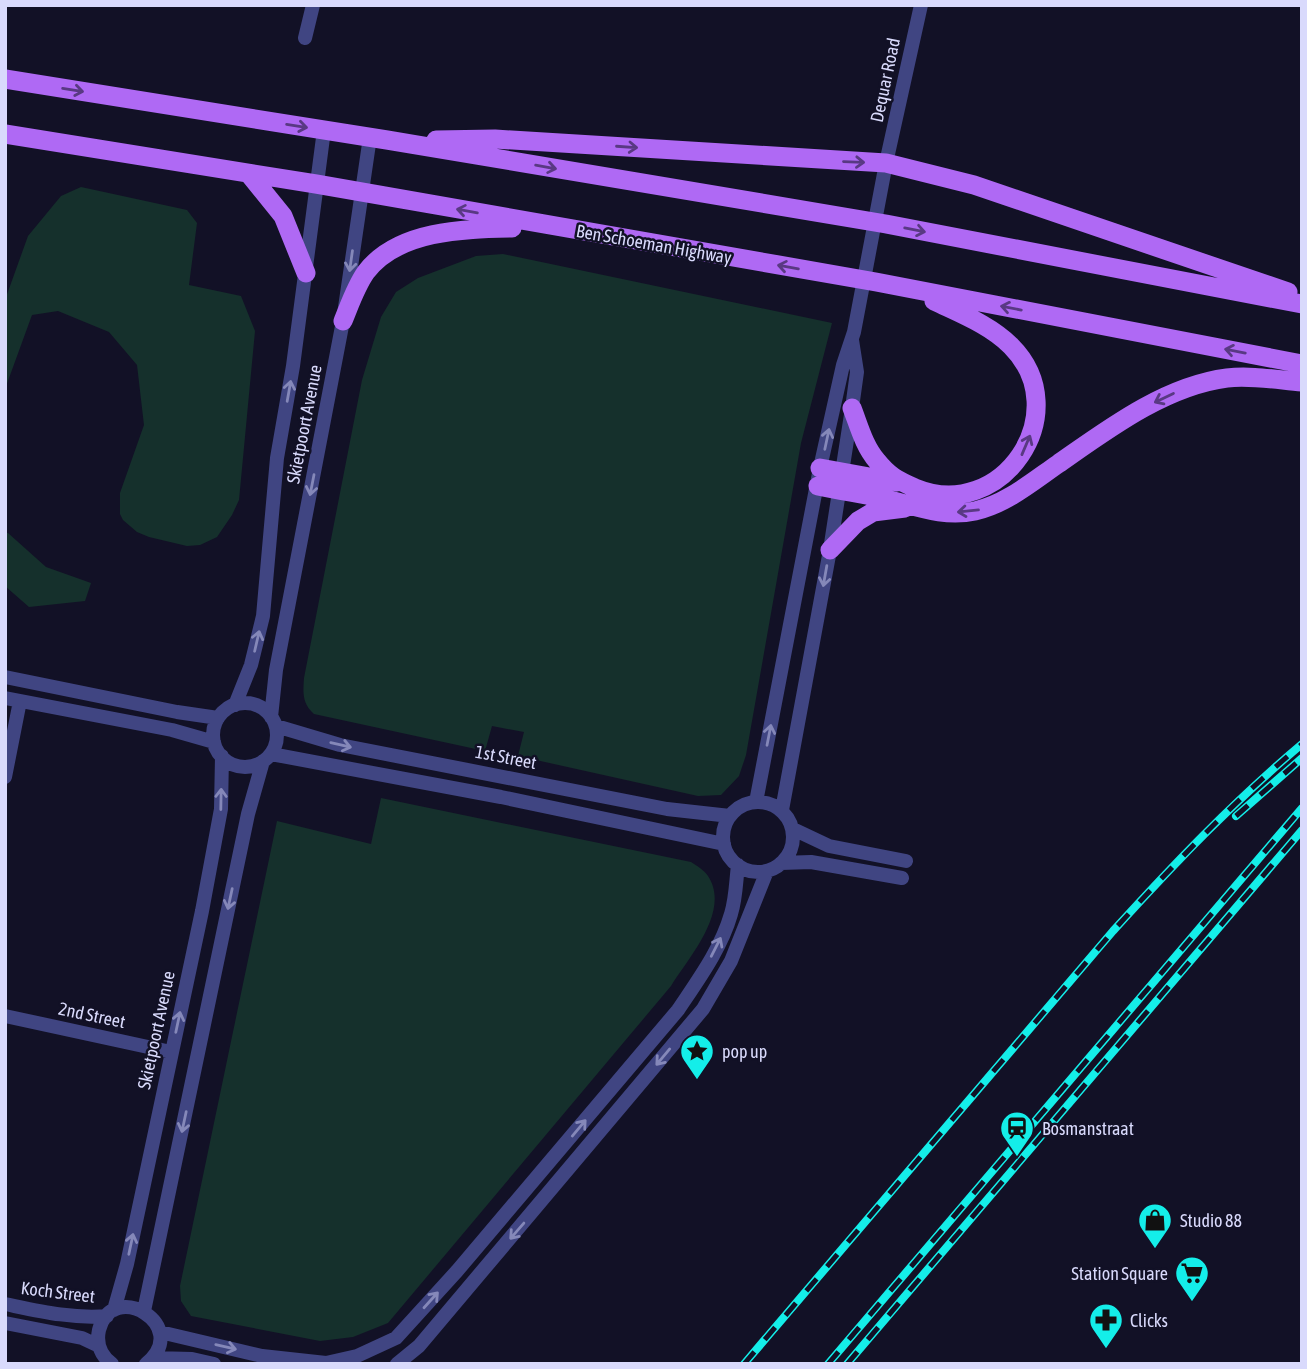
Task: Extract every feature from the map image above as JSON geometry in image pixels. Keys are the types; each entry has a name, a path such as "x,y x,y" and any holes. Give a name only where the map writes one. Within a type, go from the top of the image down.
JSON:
{"main road":[{"path":"5,79 887,224 1302,304"},
{"name":"Ben Schoeman Highway","path":"5,134 316,184 876,282 1302,364"},
{"path":"378,139 495,139 886,167 974,185 1302,297"},
{"path":"249,174 284,216 306,273"},
{"path":"343,321 367,272 378,259 401,244 435,235 486,228 555,227"},
{"path":"840,481 897,482 928,493 949,496 971,492 1000,478 1020,459 1027,445 1036,402 1028,370 1012,347 985,326 932,300 876,282"},
{"path":"819,477 840,481 913,507 938,512 972,512 995,505 1086,444 1159,400 1189,387 1227,378 1302,382"},
{"path":"852,408 866,445 876,461 897,482"},
{"path":"830,550 858,521 873,512 913,507"}],"street":[{"path":"305,38 313,5"},
{"name":"Dequar Road","path":"853,335 921,5"},
{"name":"Skietpoort Avenue","path":"235,705 251,664 263,616 277,457 293,366 324,130"},
{"name":"Skietpoort Avenue","path":"274,722 276,670 343,321 361,194 378,139"},
{"path":"782,810 830,550 852,408 857,372 853,335"},
{"path":"756,802 819,477 843,365 853,335"},
{"path":"5,677 218,718"},
{"path":"5,698 172,730 214,742"},
{"path":"5,778 20,701"},
{"path":"150,1361 159,1346 160,1332 154,1320 144,1311 248,814 267,758 275,746 274,722 255,705 235,705 218,718 214,742 222,756 237,766 255,766 267,758 461,790 724,844"},
{"name":"1st Street","path":"274,722 340,745 667,809 730,816"},
{"name":"Skietpoort Avenue","path":"99,1346 100,1325 110,1313 127,1264 221,809 222,756"},
{"path":"793,829 791,850 781,863 767,871 752,871 738,865 729,856 724,844 725,825 737,808 756,802 770,803 782,810 793,829 830,846 906,861"},
{"path":"781,863 811,862 902,878"},
{"path":"160,1332 262,1356 326,1363 357,1356 396,1338 465,1261 678,1010 702,974 724,930 733,904 738,865"},
{"path":"397,1364 419,1346 703,1009 731,961 767,871"},
{"name":"2nd Street","path":"5,1016 171,1052"},
{"name":"Koch Street","path":"5,1304 87,1317 135,1307 144,1311"},
{"path":"5,1323 82,1338 99,1346 105,1358 112,1364"},
{"path":"150,1361 192,1359 214,1364"}],"green space":[{"path":"81,187 187,210 197,223 189,285 241,296 255,331 239,500 217,537 200,545 187,546 149,537 137,532 120,514 120,493 144,425 137,365 109,332 58,311 32,315 5,389 5,300 28,236 61,196"},
{"path":"503,254 832,323 801,443 746,755 739,776 721,795 698,796 518,756 524,732 492,726 485,751 314,714 305,702 304,678 362,380 381,317 396,292 418,278 476,256"},
{"path":"5,533 46,567 91,583 85,601 29,607 5,586"},
{"path":"381,798 691,862 708,876 714,890 711,919 697,948 671,986 388,1323 353,1337 320,1341 191,1316 181,1301 180,1286 277,821 371,844"}],"railway":[{"path":"744,1364 1113,931 1204,834 1302,744"},
{"path":"1236,816 1302,758"},
{"path":"828,1364 1302,808"},
{"path":"847,1364 1302,830"}],"place":[{"name":"pop up","path":"697,1081"},
{"name":"Bosmanstraat","path":"1017,1158"},
{"name":"Studio 88","path":"1155,1250"},
{"name":"Station Square","path":"1192,1303"},
{"name":"Clicks","path":"1106,1350"}]}
